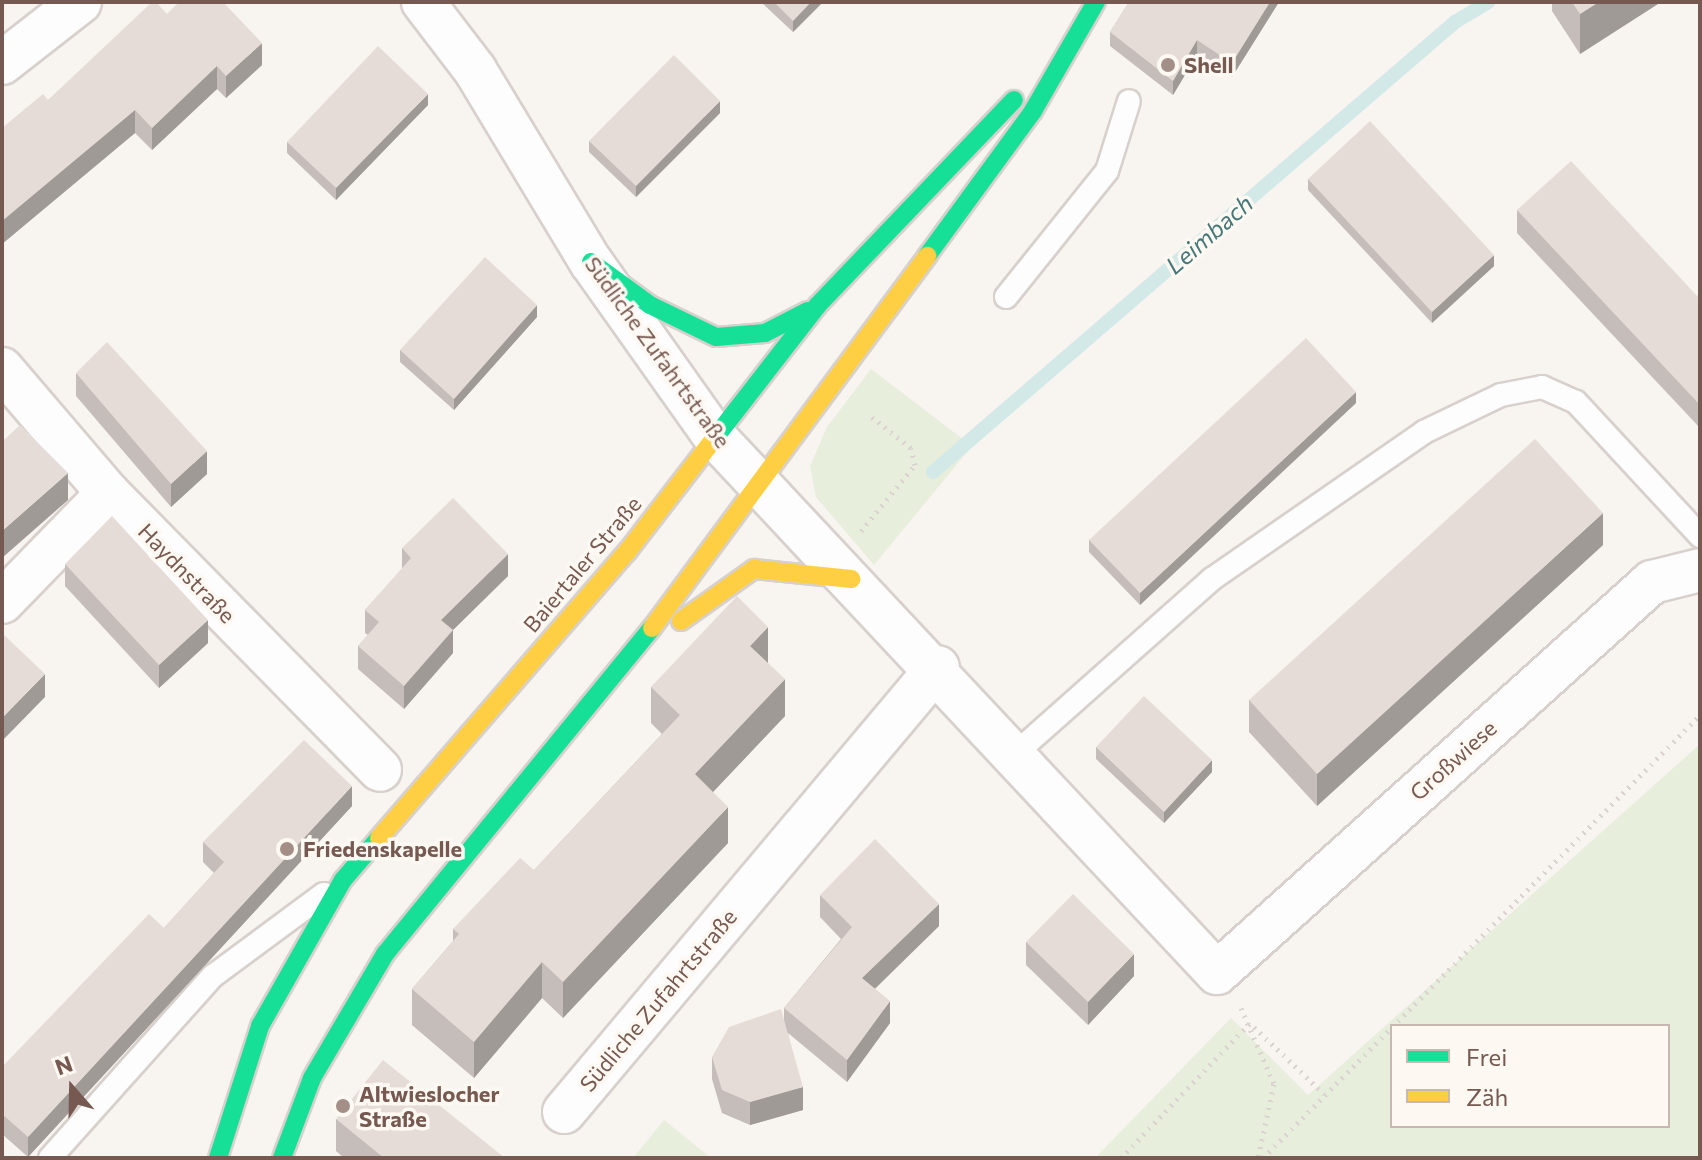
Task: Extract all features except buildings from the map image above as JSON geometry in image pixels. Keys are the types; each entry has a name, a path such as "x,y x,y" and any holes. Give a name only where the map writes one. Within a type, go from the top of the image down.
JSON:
{"main road":[{"name":"Baiertaler Straße","path":"282,1158 312,1078 385,954 761,486 1033,111 1096,2"},
{"name":"Baiertaler Straße","path":"218,1158 260,1026 343,880 627,552 817,306 1064,54"},
{"path":"591,262 650,305 716,337 765,333 817,306"},
{"path":"615,671 754,569 843,571"}],"street":[{"path":"2,63 80,2"},
{"name":"Südliche Zufahrtstraße","path":"423,2 475,70 591,262 715,437 938,667 1217,973"},
{"name":"Haydnstraße","path":"2,369 108,493 380,770"},
{"path":"2,602 108,493"},
{"name":"Großwiese","path":"1217,973 1652,582 1700,570"},
{"name":"Südliche Zufahrtstraße","path":"564,1112 938,667"}],"lane":[{"path":"1006,297 1107,171 1129,101"},
{"path":"1016,753 1212,579 1424,432 1501,395 1542,387 1576,402 1700,536"},
{"path":"50,1158 213,976 343,880"}],"path":[{"path":"832,387 911,448 915,465 843,571"},
{"path":"1393,1024 1700,715"},
{"path":"1250,1023 1324,1094"},
{"path":"1121,1158 1250,1023"},
{"path":"1250,1023 1274,1084 1260,1158"},
{"path":"1260,1158 1390,1027"}],"green space":[{"path":"871,369 972,446 874,565 816,497 810,466 827,427"},
{"path":"1700,744 1700,1158 1095,1158 1231,1018 1308,1095"},
{"path":"664,1120 711,1158 633,1158"}],"waterway":[{"name":"Leimbach","path":"933,472 1455,22 1488,2"}],"traffic: fast":[{"path":"927,256 1033,111 1096,2"},
{"path":"714,439 817,306 1014,100"},
{"path":"591,262 650,305 716,337 765,333 808,311"},
{"path":"282,1158 312,1078 385,954 652,628"},
{"path":"218,1158 260,1026 343,880 379,838"}],"traffic: slow":[{"path":"652,628 927,256"},
{"path":"379,838 627,552 714,439"},
{"path":"681,621 754,569 851,579"}],"place":[{"name":"Shell","path":"1168,65"},
{"name":"Friedenskapelle","path":"287,849"},
{"name":"Altwieslocher Straße","path":"343,1106"}]}
